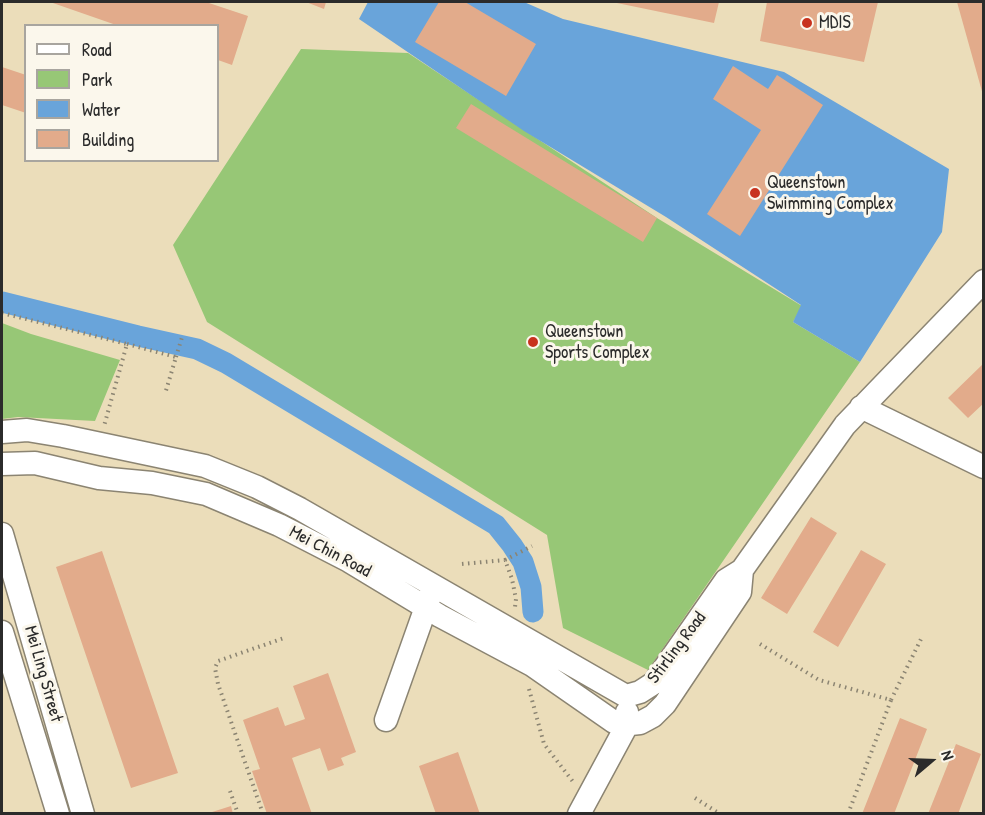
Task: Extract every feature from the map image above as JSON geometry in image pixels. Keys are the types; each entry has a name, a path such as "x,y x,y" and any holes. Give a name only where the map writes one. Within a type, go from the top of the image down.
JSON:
{"street":[{"name":"Stirling Road","path":"626,696 640,692 654,683 726,580 742,570 845,424 984,281"},
{"path":"861,407 984,467"},
{"name":"Mei Chin Road","path":"2,432 27,430 206,466 257,487 300,508 626,696"},
{"name":"Mei Chin Road","path":"2,464 34,463 99,478 153,483 206,494 279,525 349,561 425,607 532,665 614,722 627,724"},
{"name":"Mei Ling Street","path":"2,534 83,813"},
{"name":"Stirling Road","path":"627,724 640,723 653,716 665,704 740,592 742,570"},
{"path":"386,720 434,586"},
{"name":"Mei Ling Street","path":"2,632 58,813"},
{"path":"583,807 627,724 626,696"}],"path":[{"path":"2,312 176,357"},
{"path":"165,394 183,334"},
{"path":"99,444 127,344"},
{"path":"462,564 505,560 532,546"},
{"path":"505,560 516,599 514,612"},
{"path":"848,813 891,700 922,637"},
{"path":"263,813 218,684 215,668 218,661 284,638"},
{"path":"760,644 819,680 891,700"},
{"path":"527,680 544,744 583,807"},
{"path":"230,791 238,813"},
{"path":"695,798 720,813"}],"green space":[{"name":"Queenstown Sports Complex","path":"301,49 408,53 657,218 802,306 793,322 860,362 648,670 563,628 547,535 207,322 173,245"},
{"path":"2,323 31,334 120,360 95,421 18,417 2,419"}],"water":[{"name":"Queenstown Swimming Complex","path":"368,2 524,2 563,19 784,72 949,169 942,232 860,362 793,322 801,305 666,217 524,131 359,19"}],"building":[{"path":"50,2 206,2 248,16 232,65 219,60 219,24 113,24"},
{"path":"306,2 326,2 324,9"},
{"path":"439,2 465,2 536,44 506,96 415,42"},
{"path":"612,2 719,2 714,23"},
{"path":"767,2 878,2 864,62 760,41"},
{"path":"957,2 984,2 984,95 983,95"},
{"path":"733,66 768,89 777,75 823,105 740,236 707,214 761,130 713,99"},
{"path":"2,67 24,74 24,112 2,105"},
{"path":"471,104 657,218 643,242 456,128"},
{"path":"984,363 984,403 968,418 948,398"},
{"path":"811,517 837,533 787,614 761,598"},
{"path":"861,550 886,564 838,647 813,632"},
{"path":"102,551 178,773 131,788 56,567"},
{"path":"328,673 356,752 341,758 344,765 328,771 320,748 292,758 312,814 267,814 252,771 260,769 243,720 278,707 285,726 305,719 293,686"},
{"path":"900,718 927,729 894,814 862,814"},
{"path":"956,744 981,754 958,814 928,814"},
{"path":"458,752 480,814 436,814 419,766"},
{"path":"231,806 233,814 209,814 209,813"}],"waterway":[{"path":"2,302 197,349 226,363 496,525 523,562 531,587 533,612"}],"place":[{"name":"MDIS","path":"807,23"},
{"name":"Queenstown Swimming Complex","path":"755,193"},
{"name":"Queenstown Sports Complex","path":"533,342"}]}
